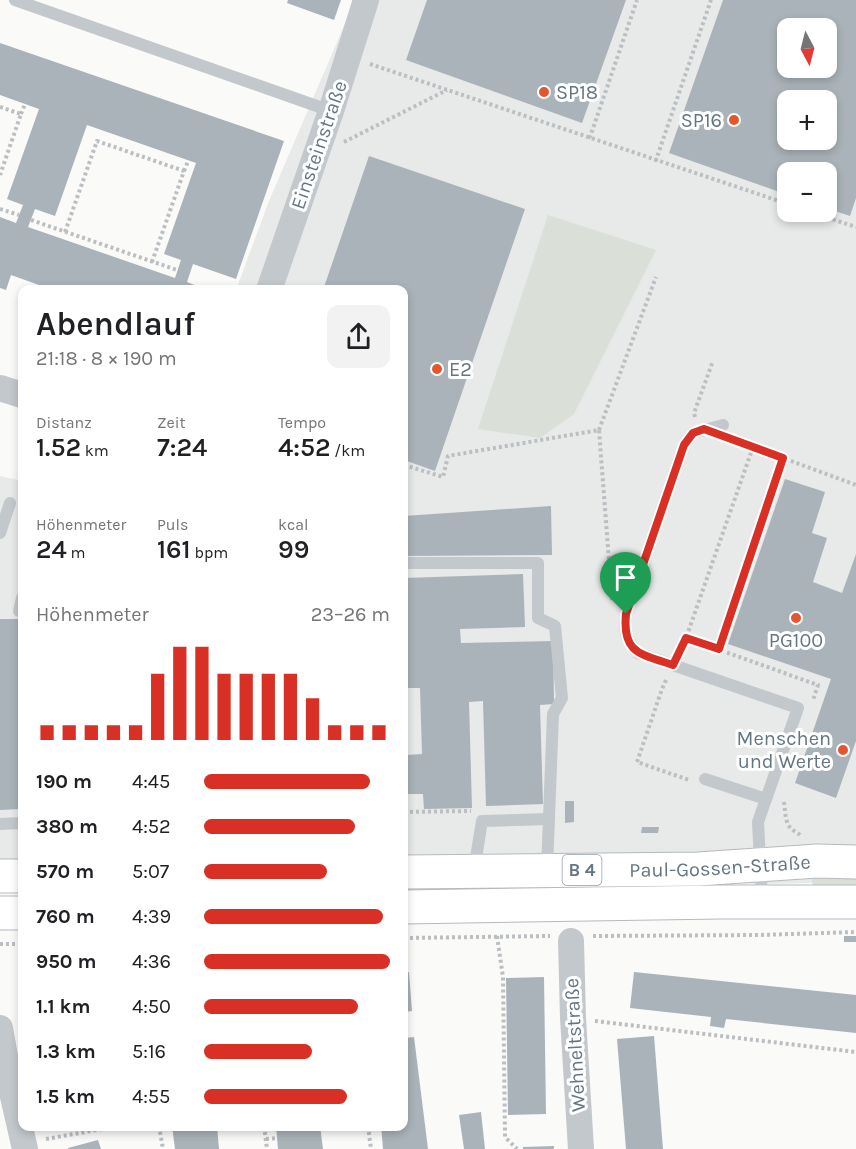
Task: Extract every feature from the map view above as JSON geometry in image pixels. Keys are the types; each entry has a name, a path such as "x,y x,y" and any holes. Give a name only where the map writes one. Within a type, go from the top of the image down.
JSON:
{"main road":[{"name":"Paul-Gossen-Straße","path":"408,872 698,869 818,861 855,862"},
{"name":"B 4","path":"855,862 843,868 837,882 838,891 855,912"},
{"path":"0,876 18,876"},
{"name":"Paul-Gossen-Straße","path":"408,907 762,902 855,912"},
{"path":"0,913 18,913"}],"street":[{"name":"Einsteinstraße","path":"271,285 331,111 366,0"},
{"path":"0,388 18,394"},
{"name":"Wehneltstraße","path":"572,938 573,1018 581,1149"},
{"path":"1,1041 18,1115"},
{"path":"22,1131 25,1146"}],"lane":[{"path":"15,0 331,111"},
{"path":"723,425 693,433 684,445 626,614 625,627 626,638 638,653 798,708 758,822 762,902"},
{"path":"0,533 10,503"},
{"path":"408,563 538,563 538,618 555,627 561,698 553,714 547,871"},
{"path":"705,779 766,799"},
{"path":"474,871 482,821 549,819"},
{"path":"0,824 18,823"}],"path":[{"path":"590,137 637,0"},
{"path":"656,160 711,0"},
{"path":"348,58 777,200"},
{"path":"343,142 448,90"},
{"path":"0,175 25,104"},
{"path":"0,107 21,114"},
{"path":"65,232 97,141 184,171"},
{"path":"152,262 188,160"},
{"path":"0,209 19,215"},
{"path":"31,220 177,270"},
{"path":"837,221 856,227"},
{"path":"626,614 613,607 599,430 656,276"},
{"path":"713,361 694,413 695,423 704,429 856,485"},
{"path":"408,466 443,477 448,456 599,430"},
{"path":"692,782 637,762 662,689 686,638 753,447"},
{"path":"686,638 719,649 783,458"},
{"path":"408,812 474,811 482,821"},
{"path":"408,938 759,935 855,912"},
{"path":"497,937 503,977 505,1137 517,1149"},
{"path":"0,944 18,944"},
{"path":"614,1023 856,1052"},
{"path":"25,1146 96,1131"},
{"path":"160,1131 163,1149"},
{"path":"265,1131 267,1149"},
{"path":"369,1131 371,1149"},
{"path":"266,1139 277,1138"}],"shaded area":[{"path":"355,0 856,0 856,882 758,884 575,879 408,882 408,285 238,285 269,201"},
{"path":"548,215 656,250 574,414 540,438 478,429"},
{"path":"0,476 18,480 18,890 0,890"},
{"path":"812,879 856,879 856,890 813,889"},
{"path":"733,882 734,884 733,886 546,888 483,894 408,895 408,885"}],"building":[{"path":"288,0 341,0 334,20 287,3"},
{"name":"SP18","path":"427,0 626,0 582,123 406,60"},
{"name":"SP16","path":"723,0 856,0 856,198 850,216 837,212 837,162 777,162 777,191 669,153"},
{"path":"0,43 284,141 236,279 193,264 187,282 194,285 39,285 11,275 6,290 0,288 0,217 16,223 23,205 7,199 39,109 0,95","holes":["87,125 196,163 164,254 181,260 175,278 28,227 35,209 55,216"]},
{"name":"E2","path":"369,156 525,209 435,471 408,461 408,285 325,285"},
{"name":"PG100","path":"785,479 825,492 812,533 827,538 813,582 842,593 856,554 856,741 836,798 795,783 831,679 728,644"},
{"path":"551,506 552,555 408,556 408,516"},
{"path":"523,574 525,627 460,629 461,643 553,641 554,704 540,705 543,804 486,806 483,701 469,702 472,808 424,809 423,794 408,794 408,755 422,754 420,688 408,688 408,578"},
{"path":"0,619 18,619 18,809 0,810"},
{"path":"565,801 574,801 574,822 565,823"},
{"path":"642,827 659,827 658,833 641,833"},
{"path":"844,936 856,936 856,942 844,942"},
{"path":"408,972 412,1011 408,1012"},
{"path":"634,972 856,995 856,1033 726,1019 724,1028 710,1026 711,1017 630,1008"},
{"path":"544,977 546,1114 508,1115 506,978"},
{"path":"654,1036 663,1149 626,1149 617,1039"},
{"path":"414,1037 428,1149 383,1149 381,1131 408,1131 408,1038"},
{"path":"481,1112 485,1149 464,1149 459,1115"},
{"path":"173,1131 217,1131 219,1149 175,1149"},
{"path":"276,1131 321,1131 323,1149 278,1149"},
{"path":"98,1140 101,1149 68,1149 68,1148"},
{"path":"554,1146 554,1149 523,1149 523,1147"}],"place":[{"name":"SP18","path":"544,92"},
{"name":"SP16","path":"734,120"},
{"name":"E2","path":"437,369"},
{"name":"PG100","path":"796,618"},
{"name":"Menschen und Werte","path":"843,750"}],"route":[{"path":"704,429 783,458 719,649 686,638 673,665 638,653 626,638 626,614 684,445 693,433 704,429"}]}
